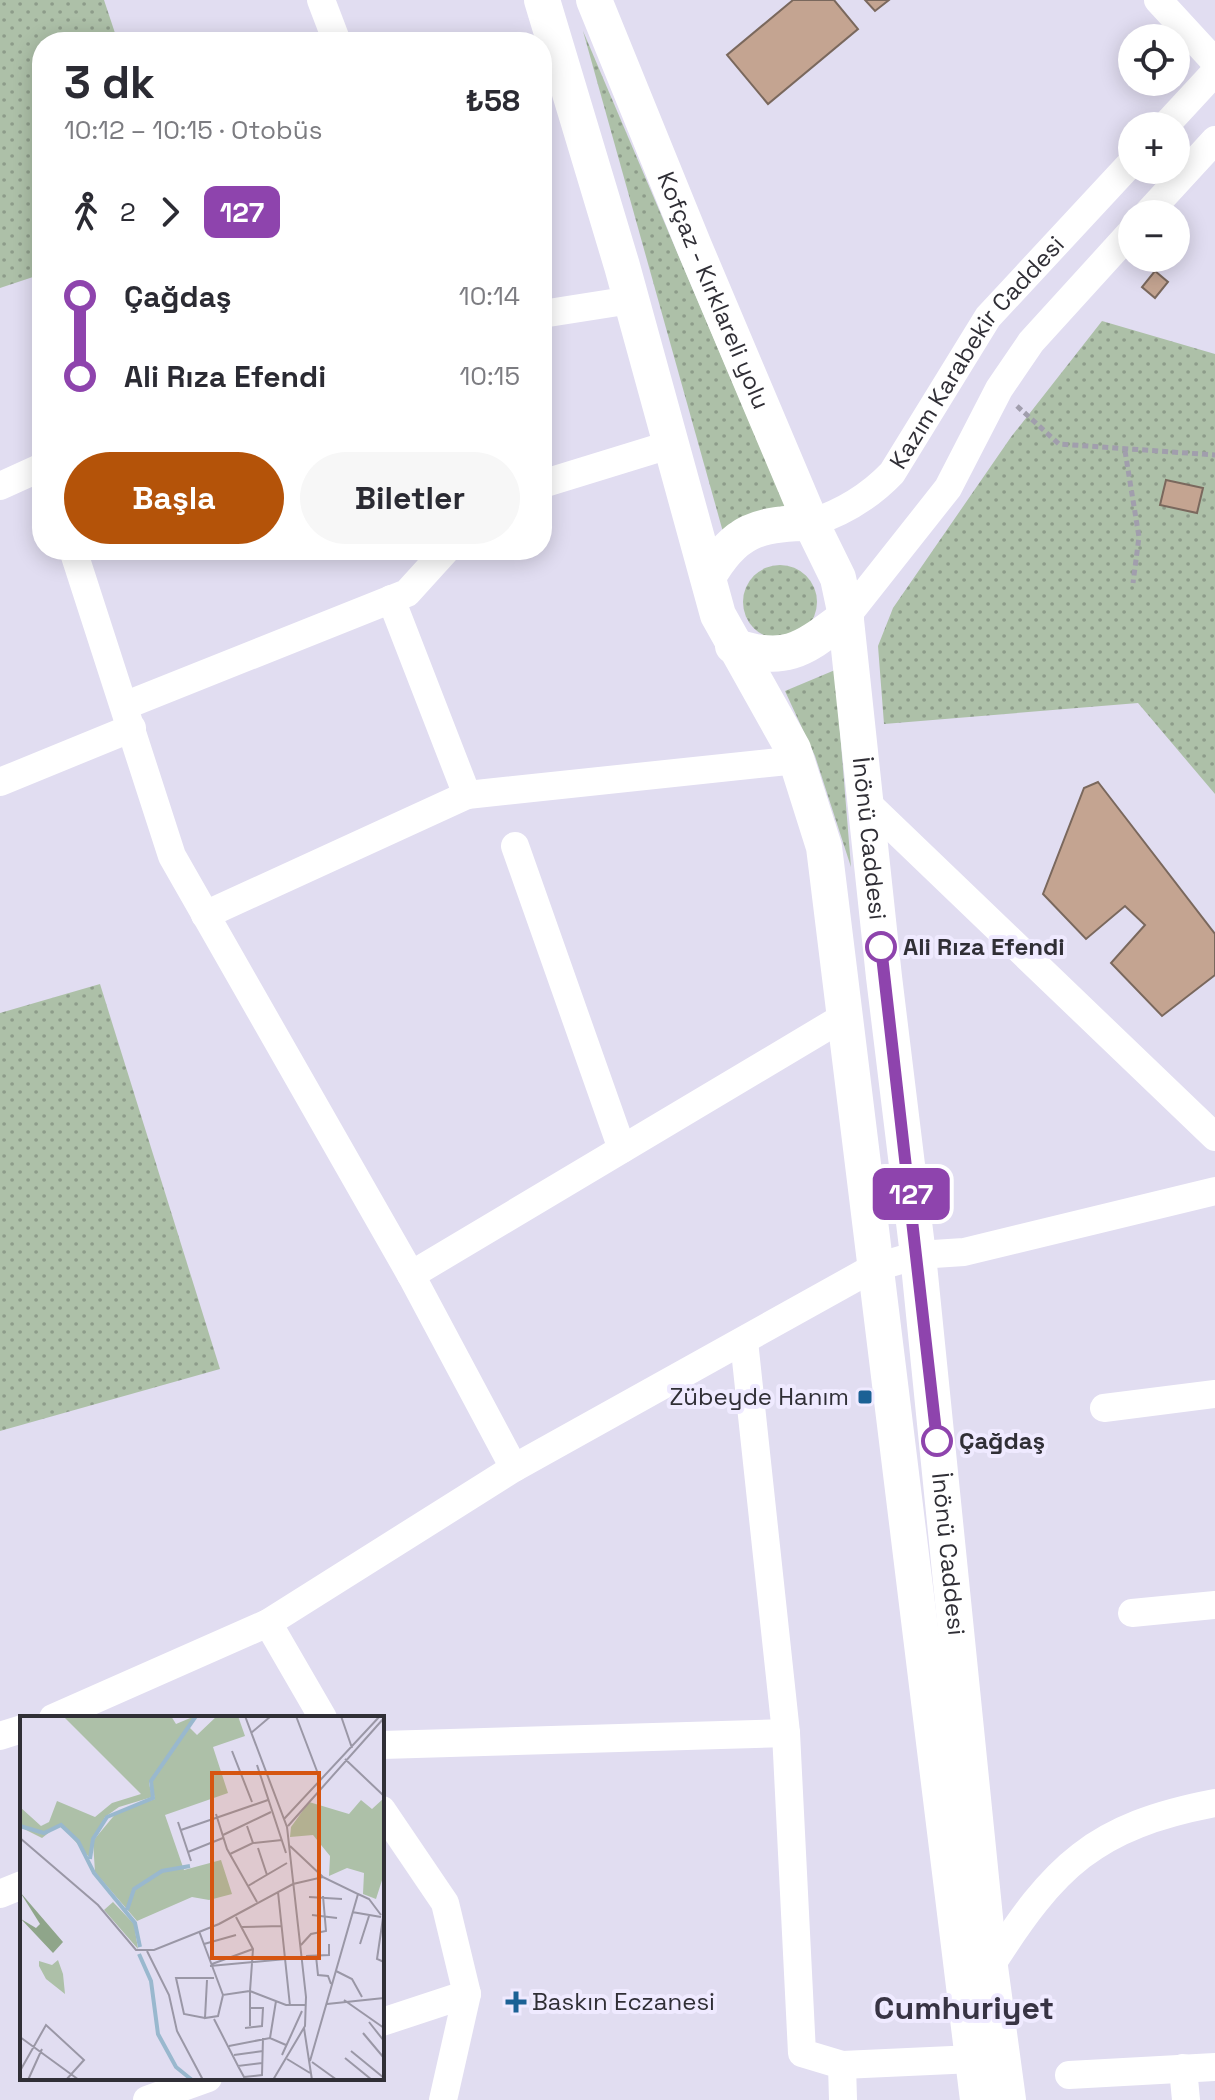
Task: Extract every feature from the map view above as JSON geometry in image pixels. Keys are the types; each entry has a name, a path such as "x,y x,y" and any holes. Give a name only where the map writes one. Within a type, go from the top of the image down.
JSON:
{"main road":[{"path":"542,0 551,32"},
{"name":"Kofçaz - Kırklareli yolu","path":"594,0 811,523 838,578"},
{"path":"552,34 631,300 708,577 726,630 765,656 783,654 812,642 846,617"},
{"path":"708,577 736,538 762,527 811,523"},
{"name":"İnönü Caddesi","path":"838,578 846,617 918,1255 990,1967 1008,2100"},
{"name":"İnönü Caddesi","path":"726,630 765,693 797,760 824,847 847,1015 873,1268 978,2100"}],"street":[{"path":"321,0 333,32"},
{"path":"1158,0 1215,62"},
{"path":"1178,112 1215,72"},
{"path":"1160,200 1215,140"},
{"name":"Kazım Karabekir Caddesi","path":"811,523 836,515 876,490 892,473 988,317 1118,177"},
{"name":"Kazım Karabekir Caddesi","path":"846,617 948,488 973,445 999,389 1031,342 1118,246"},
{"path":"552,312 631,300"},
{"path":"552,481 672,444"},
{"path":"0,486 32,472"},
{"path":"76,560 172,856 411,1275 514,1468"},
{"path":"0,782 128,717 407,593 437,560"},
{"path":"391,599 467,795"},
{"path":"205,915 467,795 797,760"},
{"path":"866,802 1215,1137"},
{"path":"515,846 622,1149"},
{"path":"411,1275 847,1015"},
{"path":"58,1716 268,1623 514,1468 873,1268 918,1255 964,1252 1215,1191"},
{"path":"744,1341 786,1733 802,2053 842,2065 974,2059"},
{"path":"1104,1408 1215,1394"},
{"path":"1132,1613 1215,1605"},
{"path":"268,1623 322,1716"},
{"path":"0,1736 20,1730"},
{"path":"384,1745 786,1733"},
{"path":"990,1967 1027,1908 1089,1847 1124,1827 1165,1812 1215,1803"},
{"path":"384,1813 445,1903 467,1994 443,2100"},
{"path":"0,1894 20,1886"},
{"path":"384,2021 467,1994"},
{"path":"842,2065 843,2100"},
{"path":"1069,2075 1215,2067"},
{"path":"1183,2068 1186,2100"},
{"path":"147,2100 195,2088"}],"path":[{"path":"999,389 1059,444 1215,455"},
{"path":"1125,451 1139,537 1133,583"}],"green space":[{"path":"0,0 104,0 115,32 32,32 32,277 0,288"},
{"path":"583,31 788,513 723,532"},
{"path":"1102,321 1215,354 1215,794 1138,703 884,724 878,646 893,608 1011,437"},
{"path":"773,565 787,565 801,571 811,581 817,602 811,623 801,633 787,639 773,639 759,633 749,623 743,609 743,595 749,581 759,571"},
{"path":"835,670 851,867 815,756 785,691"},
{"path":"100,984 220,1369 0,1431 0,1013"}],"building":[{"path":"793,0 834,0 858,29 768,104 727,55"},
{"path":"865,0 889,0 875,11"},
{"path":"1154,272 1168,282 1155,298 1142,287"},
{"path":"1166,480 1203,488 1197,513 1160,505"},
{"path":"1098,782 1215,934 1215,975 1162,1016 1111,963 1145,925 1125,906 1086,939 1043,894 1084,788"}],"bus line":[{"name":"127","path":"881,947 937,1441"}],"place":[{"name":"Ali Rıza Efendi","path":"881,947"},
{"name":"Zübeyde Hanım","path":"865,1397"},
{"name":"Çağdaş","path":"937,1441"},
{"name":"Baskın Eczanesi","path":"516,2002"}],"district":[{"name":"Cumhuriyet","path":"964,2008"}]}
